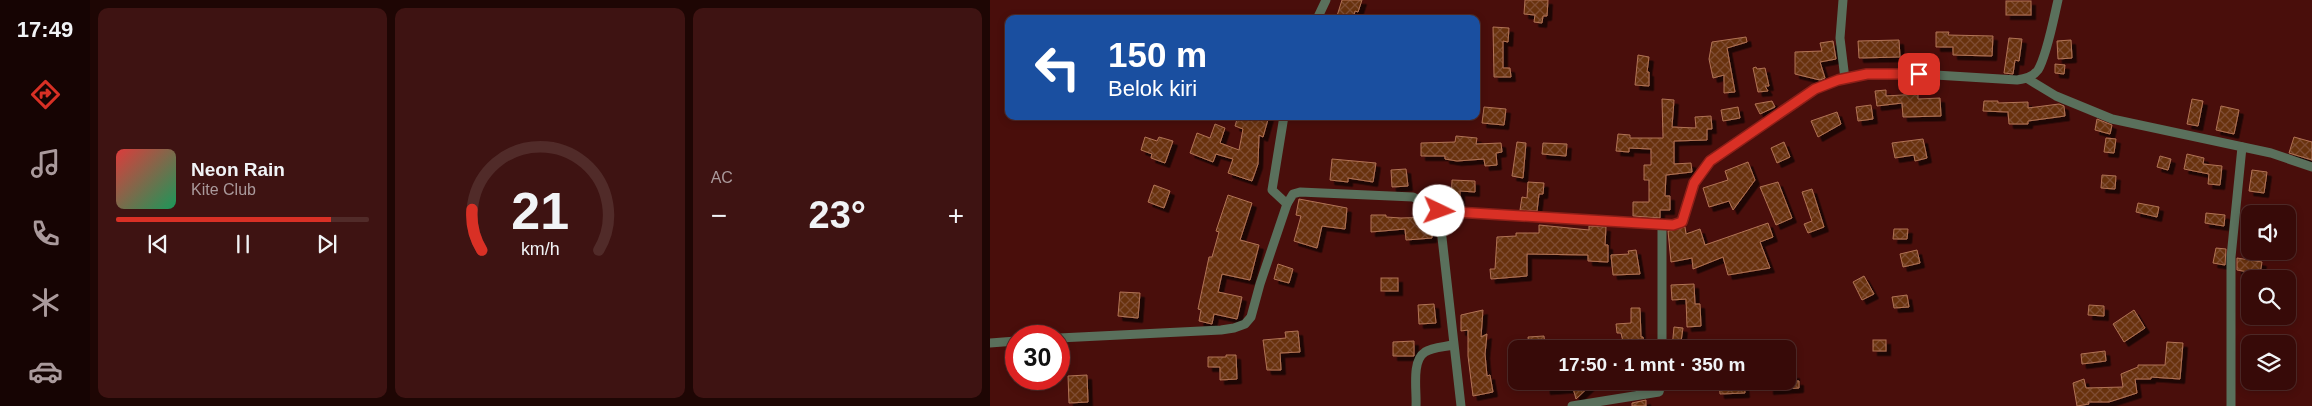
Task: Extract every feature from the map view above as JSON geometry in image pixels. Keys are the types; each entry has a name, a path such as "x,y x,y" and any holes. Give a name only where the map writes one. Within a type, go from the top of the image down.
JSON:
{"street":[{"path":"1319,15 1326,0"},
{"path":"1843,0 1840,38 1845,79"},
{"path":"1070,337 1222,330 1246,324 1251,317 1287,204 1293,194 1308,192 1413,197 1439,211 1673,225 1682,222 1694,183 1710,161 1815,89 1867,74 1910,74 2017,80 2028,78 2038,70 2058,0"},
{"path":"2028,78 2056,96 2112,119 2272,153 2312,167"},
{"path":"1283,120 1272,190 1287,204"},
{"path":"2231,406 2231,256 2242,147"},
{"path":"1439,211 1461,406"},
{"path":"1662,224 1662,340"},
{"path":"990,343 1005,342"},
{"path":"1416,406 1419,357 1427,350 1453,345"},
{"path":"1572,406 1659,392 1660,390"}],"building":[{"path":"1342,0 1362,0 1358,12 1355,11 1354,15 1337,15"},
{"path":"1525,0 1548,0 1547,16 1543,16 1542,23 1534,22 1535,15 1524,14"},
{"path":"2006,1 2031,1 2031,15 2006,15"},
{"path":"1493,27 1509,28 1508,42 1503,41 1503,68 1510,68 1511,77 1494,77"},
{"path":"1936,32 1949,32 1948,35 1993,36 1992,56 1953,55 1953,47 1936,47"},
{"path":"1746,37 1747,42 1727,48 1735,92 1724,93 1724,75 1713,78 1709,59 1712,42"},
{"path":"2009,38 2022,39 2019,61 2015,60 2013,74 2004,73"},
{"path":"1899,40 1900,57 1859,58 1858,41"},
{"path":"2071,40 2072,58 2058,59 2057,41"},
{"path":"1833,41 1836,59 1820,62 1825,78 1820,80 1795,74 1795,52 1822,51 1820,43"},
{"path":"1638,55 1649,57 1647,72 1649,72 1649,86 1635,85"},
{"path":"2055,64 2065,65 2064,74 2055,73"},
{"path":"1756,67 1757,69 1765,68 1769,86 1765,86 1768,91 1758,92 1753,68"},
{"path":"1886,90 1886,96 1918,94 1918,99 1940,98 1941,116 1903,117 1902,103 1877,106 1875,91"},
{"path":"1662,99 1674,100 1672,127 1696,128 1695,117 1711,116 1712,129 1707,129 1707,140 1674,141 1674,164 1691,163 1692,172 1666,175 1665,196 1670,196 1670,210 1660,210 1660,218 1633,216 1633,202 1649,202 1649,180 1644,180 1644,165 1651,165 1651,149 1629,148 1629,152 1616,151 1618,134 1630,135 1630,138 1663,138"},
{"path":"2192,99 2203,101 2198,126 2187,124"},
{"path":"1772,101 1775,107 1760,114 1755,104"},
{"path":"1984,101 1998,101 1998,103 2028,102 2028,108 2059,104 2064,106 2065,116 2028,121 2028,124 2009,124 2008,112 1983,111"},
{"path":"1871,105 1873,119 1858,121 1856,107"},
{"path":"2221,106 2239,110 2234,134 2216,130"},
{"path":"1484,107 1506,109 1504,125 1482,123"},
{"path":"1738,107 1740,118 1723,121 1721,110"},
{"path":"1837,112 1841,124 1818,137 1811,121"},
{"path":"2097,119 2112,125 2110,134 2095,130"},
{"path":"1237,120 1268,120 1263,137 1259,135 1258,164 1252,181 1228,173 1233,159 1216,154 1213,162 1190,153 1197,133 1210,138 1215,124 1225,128 1220,143 1239,150 1243,129 1235,126"},
{"path":"1456,136 1477,138 1476,144 1501,143 1502,152 1496,153 1497,165 1485,166 1484,159 1457,161 1445,159 1445,156 1421,156 1421,143 1455,142"},
{"path":"1145,137 1157,141 1159,137 1173,141 1165,163 1151,158 1152,154 1141,150"},
{"path":"2294,137 2312,142 2312,160 2289,153"},
{"path":"2106,138 2116,139 2114,153 2104,152"},
{"path":"1923,139 1927,158 1915,161 1914,155 1895,158 1892,143"},
{"path":"1517,142 1526,143 1523,178 1512,176"},
{"path":"1784,142 1790,157 1777,163 1771,148"},
{"path":"1543,143 1567,144 1566,156 1542,154"},
{"path":"2187,154 2204,158 2203,164 2222,166 2220,185 2208,184 2209,174 2184,169"},
{"path":"2160,156 2171,159 2168,170 2157,167"},
{"path":"1332,159 1376,163 1373,182 1348,178 1348,182 1330,180"},
{"path":"1748,162 1755,180 1733,210 1729,201 1709,207 1703,188 1728,180 1725,171"},
{"path":"1406,169 1408,186 1392,187 1391,170"},
{"path":"2252,170 2267,172 2264,193 2249,191"},
{"path":"2102,175 2116,176 2115,189 2101,188"},
{"path":"1452,180 1475,181 1475,192 1460,191 1460,203 1451,203"},
{"path":"1528,182 1544,183 1543,194 1539,194 1537,211 1520,210 1522,197 1527,198"},
{"path":"1778,182 1792,218 1776,225 1760,187"},
{"path":"1154,185 1170,191 1164,208 1148,202"},
{"path":"1812,189 1824,227 1808,233 1804,224 1812,221 1802,192"},
{"path":"1228,195 1252,203 1240,240 1259,245 1250,280 1222,274 1218,292 1242,297 1237,319 1214,314 1212,324 1199,321 1201,310 1198,309 1209,257 1212,257 1219,232 1216,231"},
{"path":"1299,199 1347,208 1345,229 1322,226 1317,248 1294,241 1301,216 1296,215"},
{"path":"2138,203 2159,207 2157,217 2136,212"},
{"path":"2206,213 2225,215 2224,226 2205,223"},
{"path":"1371,215 1401,218 1432,217 1432,238 1406,240 1405,229 1371,232"},
{"path":"1768,223 1773,237 1760,242 1770,268 1728,275 1723,257 1693,269 1692,258 1671,262 1668,231 1685,227 1686,234 1700,229 1705,245"},
{"path":"1539,225 1589,230 1589,226 1606,227 1605,245 1608,245 1608,262 1588,261 1588,255 1527,254 1527,276 1491,279 1490,269 1495,269 1497,237 1516,236 1516,233 1539,233"},
{"path":"1894,229 1908,229 1907,239 1893,239"},
{"path":"2216,248 2226,249 2225,265 2213,263"},
{"path":"1636,250 1640,274 1613,275 1611,255 1629,254 1628,251"},
{"path":"1917,250 1920,263 1903,267 1900,254"},
{"path":"2237,258 2262,262 2261,270 2237,270"},
{"path":"1278,264 1293,269 1289,283 1274,279"},
{"path":"1864,276 1874,294 1862,300 1853,282"},
{"path":"1381,278 1398,278 1398,291 1381,291"},
{"path":"1694,284 1695,304 1700,304 1701,326 1687,327 1686,299 1672,300 1671,285"},
{"path":"1120,292 1140,293 1138,318 1118,316"},
{"path":"1907,295 1909,307 1894,308 1892,297"},
{"path":"1434,304 1436,323 1419,324 1418,305"},
{"path":"2089,305 2104,306 2104,316 2088,315"},
{"path":"1631,308 1640,308 1641,337 1643,337 1643,340 1623,340 1621,333 1617,333 1616,324 1631,323"},
{"path":"1483,310 1481,337 1487,334 1485,354 1487,376 1490,375 1493,392 1473,396 1468,356 1468,330 1461,331 1461,315"},
{"path":"2134,310 2145,328 2124,342 2113,324"},
{"path":"1674,327 1683,328 1681,340 1673,340"},
{"path":"1298,331 1300,352 1280,353 1281,370 1267,370 1263,340 1286,338 1285,332"},
{"path":"1544,336 1544,340 1528,340 1528,337"},
{"path":"1873,340 1886,340 1886,351 1873,351"},
{"path":"1414,341 1414,356 1393,356 1393,342"},
{"path":"2167,342 2183,343 2180,379 2151,377 2151,379 2135,379 2137,393 2109,402 2088,402 2089,404 2077,406 2073,383 2084,379 2086,388 2123,387 2121,374 2138,367 2138,365 2165,365"},
{"path":"2105,351 2106,361 2082,364 2081,354"},
{"path":"1226,355 1236,355 1237,379 1220,380 1220,367 1208,367 1208,357 1226,357"},
{"path":"1087,375 1088,402 1069,403 1070,376"},
{"path":"1796,381 1799,381 1799,388 1796,388"},
{"path":"1574,390 1586,390 1576,399"},
{"path":"1720,390 1745,390 1745,393 1720,394"},
{"path":"1646,400 1646,406 1632,406 1632,403"}],"route":[{"path":"1439,211 1673,225 1682,222 1694,183 1710,161 1815,89 1838,80 1867,74 1919,74"}]}
